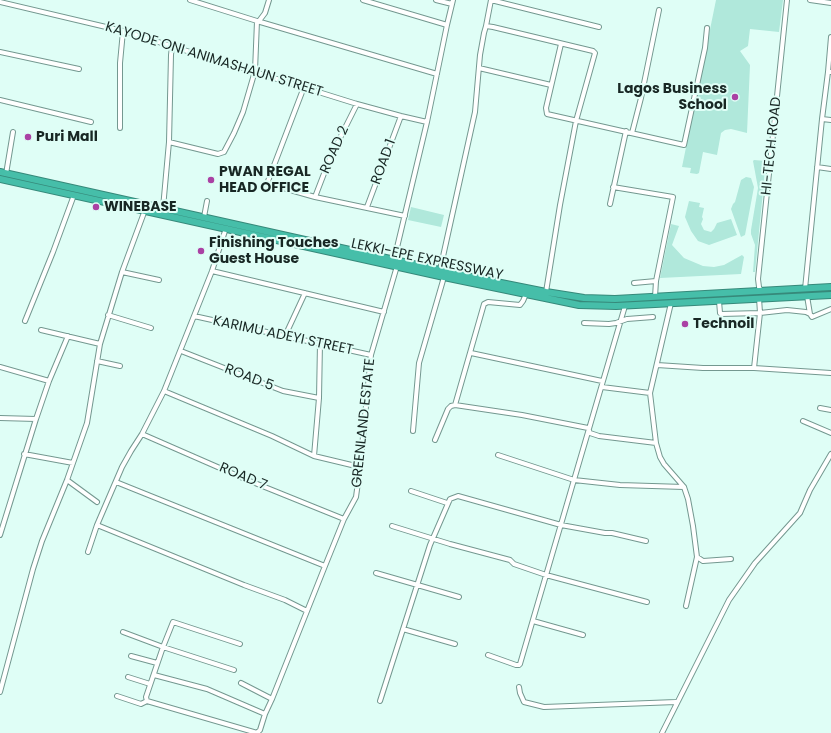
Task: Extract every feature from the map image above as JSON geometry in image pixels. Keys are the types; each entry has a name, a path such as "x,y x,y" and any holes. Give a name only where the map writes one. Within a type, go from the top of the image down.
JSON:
{"highway":[{"name":"LEKKI-EPE EXPRESSWAY","path":"3,173 204,217 398,266 579,305 625,306 831,295"},
{"name":"LEKKI-EPE EXPRESSWAY","path":"0,179 226,228 394,260 546,292 600,299 831,287"}],"street":[{"path":"190,0 437,74"},
{"path":"170,142 218,154 224,152 243,112 255,71 258,21 265,14 269,0"},
{"path":"363,0 447,25"},
{"path":"394,260 427,122 453,2 436,0"},
{"path":"440,270 475,112 479,68 491,0 599,27"},
{"name":"HI-TECH ROAD","path":"761,291 758,286 758,279 787,0"},
{"path":"810,0 831,3"},
{"name":"KAYODE ONI ANIMASHAUN STREET","path":"0,2 123,31 357,104 427,122"},
{"path":"632,133 641,98 659,10"},
{"path":"486,26 593,51 595,53 576,121 560,205 546,292"},
{"path":"561,44 546,108 547,114 684,145 705,48 707,28"},
{"path":"120,128 120,63 123,31"},
{"path":"805,289 822,119 829,72 831,37"},
{"path":"163,208 170,142 172,46"},
{"path":"0,52 79,68"},
{"path":"479,68 551,85"},
{"path":"304,87 268,181 271,186 405,216"},
{"path":"0,100 91,122"},
{"name":"ROAD 2","path":"315,197 330,158 357,104"},
{"name":"ROAD 1","path":"367,207 401,116"},
{"path":"822,119 831,120"},
{"path":"3,173 13,132"},
{"path":"610,204 626,132"},
{"path":"817,168 831,169"},
{"path":"613,187 673,197 656,281 655,297"},
{"path":"25,321 74,195"},
{"path":"204,217 207,201"},
{"path":"0,692 35,562 88,423 100,344 122,272 145,210"},
{"path":"88,552 97,524 116,482 164,391 212,271 226,228"},
{"name":"GREENLAND ESTATE","path":"257,733 260,730 265,714 344,519 356,497 371,355 398,266"},
{"path":"212,271 384,312"},
{"path":"122,272 159,280"},
{"path":"413,431 419,363 444,276"},
{"path":"634,283 656,281"},
{"path":"286,336 305,292"},
{"path":"454,405 484,304 488,302 520,304 526,294"},
{"path":"807,296 810,314"},
{"path":"754,368 760,313 759,298"},
{"path":"719,301 721,314 760,313 787,310 806,312 810,314 812,318 831,309"},
{"path":"671,303 650,393 656,443 660,457 664,464 684,487 691,512 697,557 686,606"},
{"path":"488,655 519,665 523,658 588,428 602,387 602,381 625,306"},
{"path":"108,315 151,328"},
{"name":"KARIMU ADEYI STREET","path":"194,316 371,355"},
{"path":"584,323 609,324 627,319 653,317"},
{"path":"41,330 100,344"},
{"path":"0,535 24,454 68,336"},
{"path":"314,456 319,398 320,343"},
{"name":"ROAD 5","path":"181,351 283,391 319,398"},
{"path":"470,353 602,381"},
{"path":"97,361 120,366"},
{"path":"657,365 704,368 754,368 831,373"},
{"path":"0,367 50,381"},
{"path":"602,387 650,393"},
{"path":"164,391 272,436 314,456 360,467"},
{"path":"435,440 448,408 454,405 522,415 588,428"},
{"path":"820,408 831,410"},
{"path":"0,418 36,419"},
{"path":"803,421 831,433"},
{"path":"588,428 590,433 594,435 656,443"},
{"name":"ROAD 7","path":"142,434 245,479 344,519"},
{"path":"24,454 73,463"},
{"path":"662,733 676,702 728,600 755,563 800,512 810,490 831,454"},
{"path":"498,455 574,480 620,485 684,487"},
{"path":"67,480 97,502"},
{"path":"116,482 325,566"},
{"path":"411,492 448,501 458,496 561,525 612,533 646,541"},
{"path":"380,701 432,539 448,501"},
{"path":"97,524 236,583 285,600 307,611"},
{"path":"392,526 432,539 510,560 514,564 546,575 647,602"},
{"path":"697,557 703,561 731,559"},
{"path":"376,573 459,597"},
{"path":"533,621 583,635"},
{"path":"147,701 146,697 150,684 173,622 240,644"},
{"path":"403,629 455,644"},
{"path":"123,632 163,647 234,670"},
{"path":"132,656 157,663"},
{"path":"154,675 207,689 265,714"},
{"path":"128,678 150,684"},
{"path":"240,683 272,699"},
{"path":"519,687 524,702 544,707 676,702"},
{"path":"117,696 141,704 147,701 257,733"}],"green space":[{"path":"716,0 783,0 779,32 750,29 748,46 740,51 750,65 747,133 731,129 725,130 721,133 717,155 703,152 699,173 697,174 690,173 691,168 682,167"},
{"path":"754,160 766,161 755,272 753,272 755,245 751,230 758,188"},
{"path":"746,177 751,178 754,187 745,235 741,237 731,209 735,202 741,180"},
{"path":"689,201 700,203 699,207 704,208 701,224 704,230 711,232 717,223 731,219 737,235 709,245 698,241 691,231 685,217"},
{"path":"411,207 444,215 441,227 408,220"},
{"path":"671,224 679,226 672,245 684,258 703,266 714,267 724,265 742,255 744,257 741,274 660,278"}],"place":[{"name":"Lagos Business School","path":"735,97"},
{"name":"Puri Mall","path":"28,137"},
{"name":"PWAN REGAL HEAD OFFICE","path":"211,180"},
{"name":"WINEBASE","path":"96,207"},
{"name":"Finishing Touches Guest House","path":"201,251"},
{"name":"Technoil","path":"685,324"}]}
